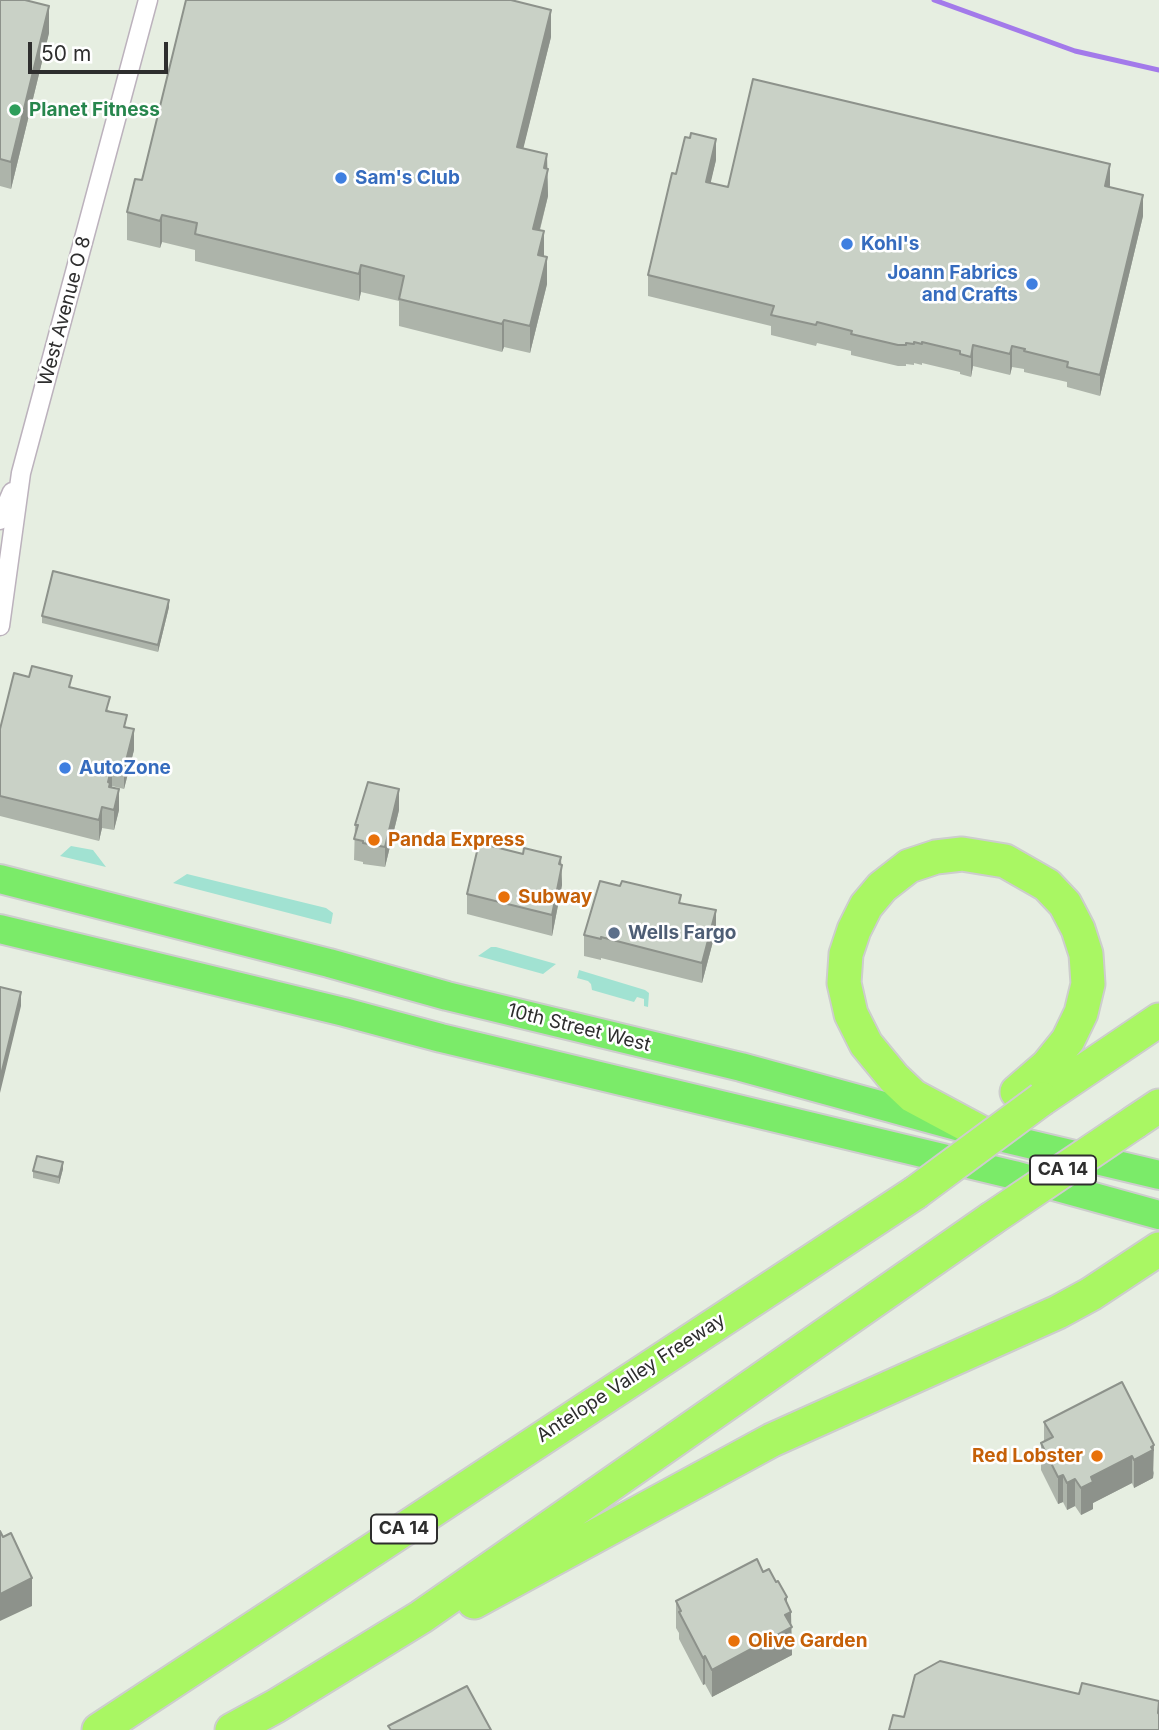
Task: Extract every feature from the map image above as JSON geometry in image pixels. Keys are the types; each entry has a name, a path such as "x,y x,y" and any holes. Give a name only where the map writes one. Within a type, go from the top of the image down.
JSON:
{"highway":[{"path":"982,1133 913,1096 866,1044 851,1014 844,983 846,954 853,930 866,906 882,887 909,866 936,857 962,853 1005,861 1047,885 1065,904 1078,929 1086,954 1088,984 1081,1013 1068,1040 1047,1066 1030,1096"},
{"name":"Antelope Valley Freeway","path":"99,1730 915,1193 1030,1096 1159,1020"},
{"name":"CA 14","path":"232,1730 421,1617 991,1219 1147,1114"},
{"path":"421,1617 478,1600 772,1440 1058,1312 1091,1294 1159,1249"}],"main road":[{"name":"10th Street West","path":"0,879 741,1067 982,1133 1159,1175"},
{"path":"0,929 1014,1175 1159,1215"},
{"path":"389,979 391,1025"},
{"path":"391,1025 419,987"}],"street":[{"name":"West Avenue O 8","path":"0,626 21,473 148,0"},
{"path":"0,520 21,473"}],"shaded area":[{"path":"71,846 93,850 106,867 60,856"},
{"path":"187,874 326,908 333,913 331,924 173,883"},
{"path":"491,947 556,964 543,974 478,956"},
{"path":"579,970 645,990 649,993 648,1007 644,1006 644,999 637,997 634,1002 592,990 588,981 577,978"}],"building":[{"name":"Planet Fitness","path":"0,0 25,0 49,6 11,162 0,159"},
{"name":"Sam's Club","path":"186,0 511,0 551,10 517,147 547,154 544,168 548,169 533,229 544,231 538,255 547,257 530,326 504,320 502,324 399,299 404,276 361,265 359,274 195,234 197,223 162,215 160,221 127,212 135,179 142,180"},
{"path":"753,79 1110,164 1105,186 1143,195 1100,375 1067,367 1068,362 1012,346 1010,354 973,345 971,357 960,354 960,351 922,342 898,345 851,334 852,331 817,322 816,325 771,315 774,306 648,275 672,173 676,174 685,137 690,138 691,133 716,139 706,182 728,187"},
{"path":"53,571 169,600 158,645 42,616"},
{"name":"AutoZone","path":"32,666 72,676 69,687 110,697 106,711 127,715 124,727 134,729 124,769 112,766 108,782 109,787 119,789 114,810 102,807 99,820 0,796 0,729 14,673 29,677"},
{"path":"368,782 399,789 385,847 354,839 358,825 355,825"},
{"path":"479,843 523,854 524,848 561,857 559,864 562,865 552,915 467,894"},
{"path":"600,881 620,886 622,881 681,895 679,903 716,910 702,963 584,935"},
{"path":"0,987 21,992 0,1079"},
{"path":"37,1156 63,1162 59,1177 33,1171"},
{"path":"1122,1382 1154,1445 1151,1447 1153,1450 1134,1460 1132,1456 1091,1477 1093,1482 1081,1488 1075,1479 1067,1483 1063,1475 1058,1477 1041,1443 1053,1437 1044,1422"},
{"path":"0,1531 3,1537 11,1533 32,1578 0,1594"},
{"name":"Olive Garden","path":"757,1559 763,1572 769,1569 787,1597 785,1599 791,1612 785,1615 792,1627 712,1670 679,1612 681,1611 676,1601"},
{"path":"940,1661 1079,1694 1082,1683 1159,1701 1159,1730 889,1730 893,1715 904,1717 915,1675"},
{"path":"467,1686 491,1730 391,1730 388,1726"}],"waterway":[{"path":"934,0 1075,51 1159,70"}],"place":[{"name":"Planet Fitness","path":"15,110"},
{"name":"Sam's Club","path":"341,178"},
{"name":"Kohl's","path":"847,244"},
{"name":"Joann Fabrics and Crafts","path":"1032,284"},
{"name":"AutoZone","path":"65,768"},
{"name":"Panda Express","path":"374,840"},
{"name":"Subway","path":"504,897"},
{"name":"Wells Fargo","path":"614,933"},
{"name":"Red Lobster","path":"1097,1456"},
{"name":"Olive Garden","path":"734,1641"}]}
